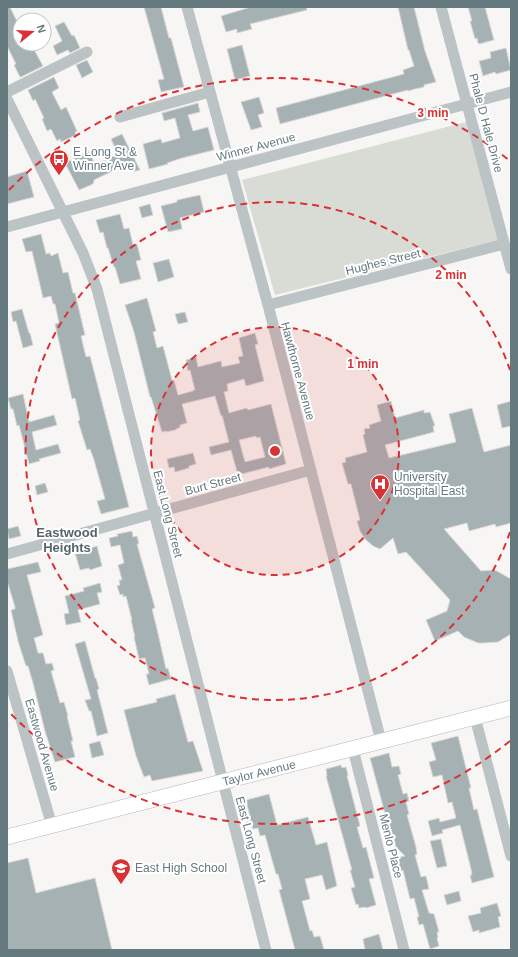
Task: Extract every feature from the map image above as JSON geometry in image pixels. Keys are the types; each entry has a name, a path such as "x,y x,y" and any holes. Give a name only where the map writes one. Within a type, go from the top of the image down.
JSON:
{"main road":[{"name":"Taylor Avenue","path":"7,837 511,708"}],"street":[{"name":"Hawthorne Avenue","path":"187,7 268,305 381,742"},
{"name":"Phale D Hale Drive","path":"442,7 511,269"},
{"path":"7,92 87,52"},
{"path":"120,117 210,92"},
{"name":"Winner Avenue","path":"7,227 511,92"},
{"name":"East Long Street","path":"7,99 83,253 93,278 155,513 222,782 266,950"},
{"name":"Hughes Street","path":"268,305 504,244"},
{"name":"Burt Street","path":"7,554 311,470"},
{"name":"Eastwood Avenue","path":"7,672 52,826"},
{"path":"475,718 511,856"},
{"name":"Menlo Place","path":"353,749 404,950"}],"shaded area":[{"path":"466,122 498,240 275,295 242,180"}],"building":[{"path":"7,7 10,7 12,12 12,52 35,52 43,66 20,77 14,65 16,64 7,46"},
{"path":"144,7 161,7 184,87 161,92 158,80 164,79"},
{"path":"251,7 306,7 307,10 250,24 252,29 237,33 237,29 226,32 221,16"},
{"path":"398,7 414,7 425,51 436,82 424,85 424,87 280,124 276,108 404,74 403,70 414,66 408,50"},
{"path":"468,7 485,7 494,40 478,43 477,38 475,39 470,21 472,21"},
{"path":"64,22 72,36 74,35 80,48 70,53 68,50 57,55 53,46 62,41 55,26"},
{"path":"242,45 250,76 235,80 227,49"},
{"path":"506,48 511,70 496,74 495,72 483,76 479,61 491,58 490,52"},
{"path":"87,60 93,72 82,78 76,65"},
{"path":"54,77 59,88 52,92 61,110 66,107 77,131 75,132 76,135 61,142 60,139 57,141 51,129 47,131 42,119 44,118 35,99 33,101 28,90"},
{"path":"259,97 264,113 258,115 262,127 251,130 241,102"},
{"path":"198,103 200,112 188,115 193,131 208,127 214,150 182,158 167,163 168,164 149,169 143,144 161,139 162,143 180,138 175,118 164,121 162,113"},
{"path":"122,134 140,170 131,172 131,170 128,170 127,164 94,180 93,184 79,190 65,163 89,151 95,165 118,154 111,139"},
{"path":"27,171 34,197 7,204 7,177"},
{"path":"200,195 204,212 180,218 182,229 168,232 161,206 177,202 177,200"},
{"path":"150,204 153,215 142,218 139,207"},
{"path":"120,214 124,229 129,228 133,245 137,244 141,260 136,261 141,279 120,284 103,232 100,233 96,220"},
{"path":"41,234 46,254 50,253 51,256 58,253 63,273 68,272 73,293 75,293 85,335 81,336 86,357 90,356 129,507 101,514 97,501 105,499 94,460 90,449 87,450 78,421 80,420 75,398 72,399 55,324 59,323 55,304 53,304 51,296 43,298 32,251 26,252 22,239"},
{"path":"169,259 174,277 158,282 153,263"},
{"path":"147,298 156,331 153,332 157,348 163,346 172,380 174,380 178,395 195,390 190,370 188,371 186,360 196,357 198,367 221,361 222,367 240,363 238,357 243,356 239,338 255,333 258,344 255,345 264,381 246,386 244,379 227,384 228,391 224,392 229,413 271,404 286,464 238,475 231,450 211,455 209,447 229,442 215,396 182,404 187,423 180,425 180,427 175,430 162,432 150,397 134,332 125,305","holes":["256,436 256,438 260,437 265,457 245,462 239,440"]},
{"path":"22,309 33,345 23,348 16,321 13,322 11,312"},
{"path":"185,312 188,322 178,324 175,314"},
{"path":"23,394 29,422 54,415 57,425 32,432 36,450 58,444 61,453 39,459 40,461 29,464 19,425 17,426 13,409 11,409 8,398"},
{"path":"391,401 395,418 424,410 424,413 430,412 435,426 433,426 434,432 385,445 389,458 456,442 449,414 472,408 484,452 511,445 511,523 496,527 495,524 469,531 467,523 444,529 481,571 495,570 511,579 511,634 498,642 478,643 464,637 458,631 435,641 426,620 447,611 450,600 406,552 398,554 393,538 380,549 373,546 365,539 360,531 357,521 360,520 351,484 348,484 342,463 346,462 345,458 367,452 363,435 365,434 364,429 370,428 369,425 381,421 377,405"},
{"path":"511,401 511,426 502,428 497,405"},
{"path":"193,453 196,464 189,466 189,468 175,472 174,467 169,468 167,459"},
{"path":"45,483 48,492 37,495 35,486"},
{"path":"18,526 21,536 9,539 7,529"},
{"path":"132,531 133,537 137,536 139,544 137,544 155,608 152,609 166,669 168,668 171,679 149,685 146,674 149,674 145,658 139,659 126,596 123,597 123,594 120,595 117,586 120,585 119,580 122,580 118,565 124,563 120,545 111,547 109,538 118,536 117,534"},
{"path":"97,546 102,566 90,570 89,568 80,570 75,553"},
{"path":"38,562 41,572 27,575 43,635 34,638 38,653 43,653 46,664 52,663 54,670 51,671 60,703 64,702 68,716 73,741 71,741 75,757 55,762 45,731 28,666 26,666 18,641 11,610 15,609 15,607 7,584 7,569"},
{"path":"100,583 102,592 97,593 100,604 78,610 81,622 66,625 64,614 69,613 65,596 84,591 83,588"},
{"path":"85,641 99,689 97,690 108,733 97,736 91,711 89,711 85,700 91,699 75,644"},
{"path":"175,694 188,742 193,741 203,771 152,781 150,775 144,777 136,756 124,710 157,702 156,699"},
{"path":"458,736 471,788 469,788 474,810 477,809 494,877 472,883 470,875 472,875 471,869 460,825 442,830 443,833 432,836 428,821 439,818 440,822 456,818 452,802 448,803 442,775 433,777 429,762 436,760 431,743"},
{"path":"100,741 104,755 92,758 89,744"},
{"path":"389,753 392,767 399,766 401,774 398,775 403,794 407,793 409,801 406,802 409,814 407,815 416,847 417,854 415,855 421,877 426,876 429,889 422,890 429,913 434,914 439,932 437,932 437,938 439,946 430,949 423,924 419,925 417,917 419,917 414,898 410,899 403,870 399,871 395,858 405,856 396,847 393,835 391,836 370,758"},
{"path":"341,765 342,768 346,767 360,826 357,827 363,848 366,847 374,878 369,879 376,905 366,908 359,908 358,904 356,905 351,888 355,887 350,870 352,870 326,776 326,769"},
{"path":"269,794 277,825 308,817 316,845 327,842 337,886 326,890 322,875 305,879 310,899 302,901 310,931 312,930 314,937 320,936 324,950 295,950 279,890 282,889 278,874 276,874 265,835 260,836 258,828 253,829 246,800"},
{"path":"441,839 447,866 437,868 430,841"},
{"path":"28,858 36,893 95,878 112,950 7,950 7,863"},
{"path":"459,891 461,901 447,905 444,895"},
{"path":"497,903 501,916 498,917 500,927 479,933 479,930 473,932 468,916 481,913 480,908"},
{"path":"379,934 383,950 365,950 363,939"}],"place":[{"name":"E Long St & Winner Ave","path":"59,176"},
{"name":"University Hospital East","path":"380,501"},
{"name":"East High School","path":"121,885"}],"district":[{"name":"Eastwood Heights","path":"67,540"}]}
